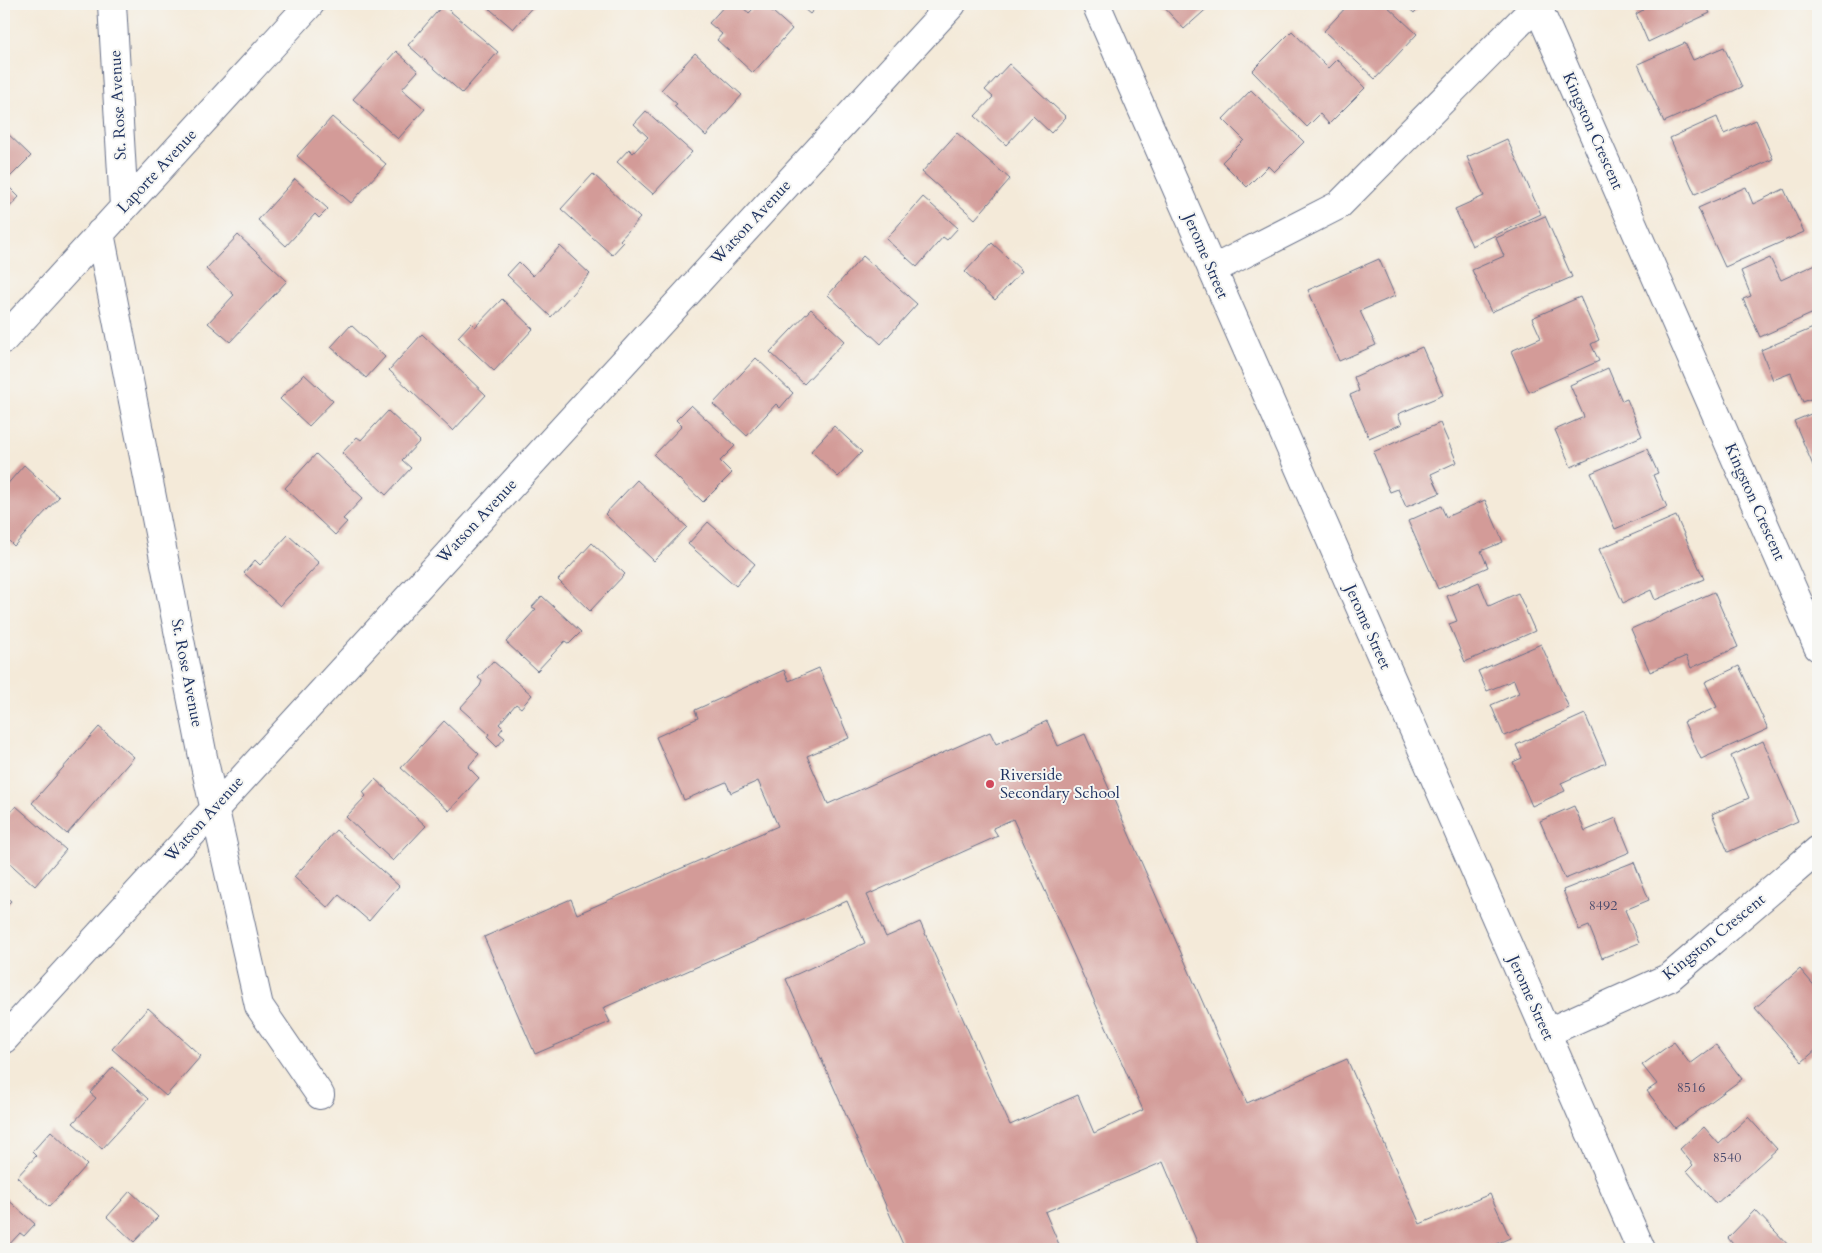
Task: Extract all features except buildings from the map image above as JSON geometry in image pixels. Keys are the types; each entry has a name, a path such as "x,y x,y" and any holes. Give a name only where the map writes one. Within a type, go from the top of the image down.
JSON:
{"street":[{"name":"St. Rose Avenue","path":"112,4 124,207"},
{"name":"Laporte Avenue","path":"4,339 310,4"},
{"name":"Watson Avenue","path":"4,1038 952,4"},
{"name":"Jerome Street","path":"1096,4 1641,1249"},
{"name":"Kingston Crescent","path":"1212,270 1340,205 1537,5 1818,647"},
{"name":"St. Rose Avenue","path":"100,233 214,808 259,1006 320,1095"},
{"name":"Kingston Crescent","path":"1546,1033 1670,977 1818,850"}],"place":[{"name":"Riverside Secondary School","path":"990,784"}]}
